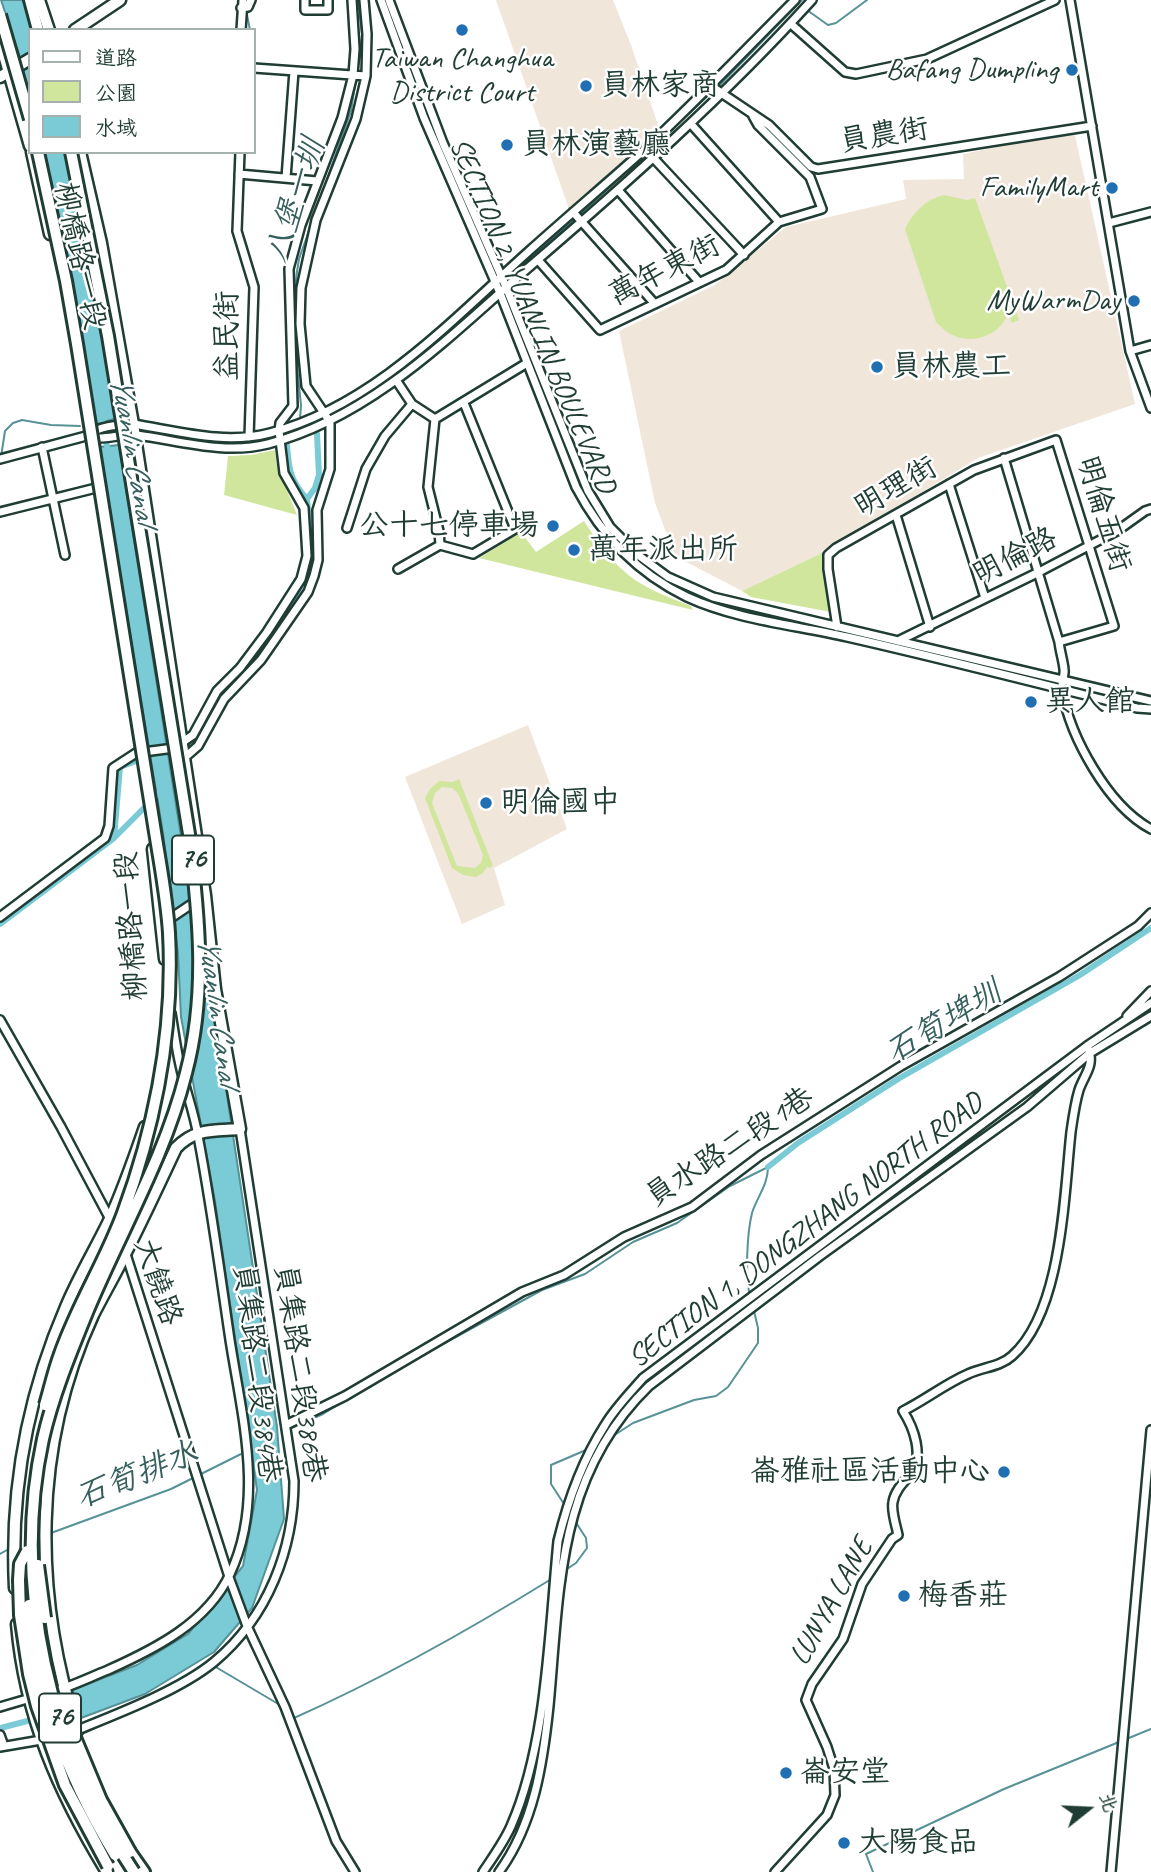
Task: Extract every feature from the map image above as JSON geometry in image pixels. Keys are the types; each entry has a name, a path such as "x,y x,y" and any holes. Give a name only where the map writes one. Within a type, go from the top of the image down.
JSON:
{"highway":[{"path":"30,0 37,28"},
{"path":"0,15 28,112"},
{"name":"76","path":"38,154 70,306 169,929 168,1031 159,1086 135,1178 122,1216 60,1353 44,1409 29,1494 32,1640 47,1704 65,1756 87,1806 125,1872"},
{"name":"76","path":"71,154 108,336 189,834 201,953 196,1025 172,1120 151,1173 89,1307 51,1410 38,1469 30,1550 40,1637 54,1701 71,1752 94,1803 134,1872"},
{"path":"109,1870 65,1785 29,1674 20,1615 19,1580 20,1564 30,1550 39,1569 47,1639 61,1700 79,1751 101,1800 130,1852 146,1872"}],"main road":[{"path":"39,0 48,28"},
{"path":"78,28 120,0"},
{"name":"柳橋路一段","path":"0,41 5,75 28,140"},
{"path":"5,75 25,62"},
{"name":"柳橋路一段","path":"32,154 92,435 96,488 143,753 166,921 160,1056 151,1105 129,1175 67,1304 39,1379 19,1467 13,1555 18,1642 29,1702 72,1813 109,1870"},
{"name":"柳橋路一段","path":"80,154 101,243 134,429 178,746 183,759 205,895 215,989 240,1129"},
{"path":"146,1872 105,1799 76,1727 66,1691 48,1611 44,1527 49,1471 60,1413 92,1317 176,1149 189,1136 198,1132 240,1129"}],"street":[{"path":"305,0 305,10 328,10 328,0"},
{"path":"0,917 105,838 109,826 113,768 136,752 178,746 193,735 217,691 260,641 301,579 307,556 304,508 284,472 280,423 293,406 289,269 301,225 342,118 355,49 352,0"},
{"path":"183,759 198,746 224,699 261,660 308,592 318,559 317,510 330,469 326,424 306,386 301,288 316,220 356,119 366,76 367,34 364,0"},
{"name":"SECTION 2, YUANLIN BOULEVARD","path":"381,0 395,44 435,146 495,282 503,290 588,491 610,527 627,545 668,577 713,597 898,641 1062,684 1137,708 1151,709"},
{"name":"SECTION 2, YUANLIN BOULEVARD","path":"389,0 443,143 502,276 503,290 527,363 576,486 604,533 642,570 687,597 720,610 1151,701"},
{"path":"92,435 121,434 134,429 208,437 249,437 282,430 321,414 406,361 432,341 645,149 795,0"},
{"path":"4,458 92,435 119,425 223,448 256,447 326,424 396,380 437,348 582,223 691,124 812,0"},
{"path":"791,24 845,72 856,74 927,59 1055,0"},
{"path":"1070,0 1130,351 1151,408"},
{"path":"241,28 246,4"},
{"path":"395,44 404,41"},
{"path":"256,68 366,76"},
{"path":"286,178 293,71"},
{"name":"員農街","path":"711,86 769,125 811,167 818,169 1092,126"},
{"name":"萬年東街","path":"538,260 600,330 726,270 779,222 822,209 810,177 758,125 753,116"},
{"path":"691,124 779,222"},
{"path":"645,149 744,255"},
{"name":"益民街","path":"240,154 237,231 254,287 249,437"},
{"path":"239,174 317,181"},
{"path":"618,190 699,282"},
{"path":"573,212 654,304"},
{"path":"1109,223 1151,212"},
{"path":"1130,351 1151,345"},
{"path":"435,419 527,363"},
{"path":"396,380 412,404 435,419"},
{"path":"398,569 440,545 473,554 514,529 464,403"},
{"path":"347,528 366,469 385,436 412,404"},
{"path":"435,419 428,487 440,545"},
{"name":"明理街","path":"837,627 828,569 828,555 836,548 974,470 1056,440"},
{"name":"明倫五街","path":"1056,440 1114,626 1059,642"},
{"path":"42,447 65,555"},
{"path":"1004,458 1059,642 1065,670 1062,684 1080,742 1100,781 1128,811 1151,828"},
{"path":"949,484 985,598"},
{"path":"0,512 96,488"},
{"name":"明倫路","path":"898,641 1039,572 1117,531 1151,509"},
{"path":"897,515 930,627"},
{"path":"166,921 205,895"},
{"name":"員水路二段1巷","path":"286,1425 345,1396 522,1292 564,1275 624,1237 692,1207 761,1155 901,1066 1059,977 1138,926 1151,913"},
{"path":"1121,1023 1151,991"},
{"name":"員集路二段384巷","path":"0,1707 66,1691 170,1640 209,1604 229,1578 240,1549 248,1509 246,1451 198,1132 179,1063 170,1008 164,992"},
{"name":"SECTION 1, DONGZHANG NORTH ROAD","path":"483,1872 511,1829 525,1789 536,1746 558,1541 577,1476 606,1423 643,1378 1151,1003"},
{"name":"SECTION 1, DONGZHANG NORTH ROAD","path":"499,1872 525,1825 545,1747 565,1546 571,1519 584,1478 611,1432 636,1398 820,1256 1027,1107 1088,1050 1151,1016"},
{"name":"大饒路","path":"0,1020 61,1127 126,1252 229,1578 246,1622"},
{"name":"LUNYA LANE","path":"775,1872 820,1825 833,1802 834,1769 806,1700 812,1684 844,1639 862,1584 892,1539 898,1535 892,1503 898,1488 918,1462 908,1419 903,1411 968,1374 1006,1361 1030,1336 1044,1311 1058,1245 1074,1115 1080,1088 1091,1067 1088,1050"},
{"name":"員集路二段386巷","path":"1,1742 76,1727 180,1685 213,1662 246,1622 281,1566 292,1522 294,1481 240,1129"},
{"path":"1111,1872 1151,1430"},
{"path":"246,1622 285,1707 336,1841 355,1872"}],"shaded area":[{"name":"員林家商","path":"496,0 613,0 631,45 659,128 569,209"},
{"name":"員林農工","path":"1074,131 1135,404 978,458 824,552 742,591 675,556 655,503 619,331 715,285 786,227 906,199 903,180 964,179 963,154"},
{"name":"明倫國中","path":"528,725 567,829 494,868 505,905 462,924 405,777"}],"green space":[{"path":"944,195 967,200 975,198 1019,320 1012,323 1008,313 1000,326 979,338 955,336 936,322 905,229 921,207"},
{"path":"275,450 277,466 297,515 224,495 228,456"},
{"path":"584,521 607,554 629,575 655,591 691,606 693,610 479,558 521,532 536,552"},
{"path":"824,552 831,612 751,597 742,591"},
{"path":"459,779 493,866 488,866 476,877 463,875 452,868 425,798 439,781 453,782","holes":["442,787 452,788 458,793 483,855 481,863 475,868 457,866 432,803 435,793"]}],"water":[{"path":"1,0 26,0 34,28 28,28 28,92 19,54"},
{"path":"42,154 65,154 82,225 117,418 94,425 70,277"},
{"path":"119,445 189,887 220,1049 277,1427 284,1519 252,1608 214,1652 145,1694 81,1718 72,1690 137,1665 188,1634 243,1566 257,1490 215,1201 181,1017 178,953 163,833 99,447"}],"waterway":[{"name":"八堡一圳","path":"357,72 362,35 358,0"},
{"path":"718,87 802,0"},
{"path":"807,10 828,25 836,23 867,0"},
{"path":"246,10 250,28"},
{"name":"八堡一圳","path":"300,419 294,314 296,277 299,259 351,111 356,78"},
{"path":"651,149 713,91"},
{"path":"579,215 647,153"},
{"path":"506,280 575,219"},
{"path":"384,381 430,348 496,289"},
{"path":"329,417 368,391"},
{"name":"Yuanlin Canal","path":"101,414 108,452"},
{"path":"313,424 324,419"},
{"path":"1,457 5,431 13,423 22,420 80,426"},
{"name":"八堡一圳","path":"188,751 223,693 252,663 298,592 309,566 307,499 315,488 319,475 317,434"},
{"name":"八堡一圳","path":"287,446 291,474 307,499"},
{"name":"八堡一圳","path":"0,924 114,838 120,767 136,761"},
{"path":"114,838 162,790"},
{"name":"石筍埤圳","path":"768,1167 798,1143 898,1079 1080,975 1151,928"},
{"path":"399,1368 542,1290 585,1274 633,1242 677,1223 730,1186 768,1167 766,1180 750,1222 747,1266 750,1296"},
{"path":"613,1436 633,1423 694,1400 716,1396 728,1387 758,1343 754,1311"},
{"path":"289,1429 323,1414 382,1378"},
{"path":"564,1504 551,1484 551,1465 586,1450"},
{"name":"石筍排水","path":"201,1474 241,1454"},
{"name":"石筍排水","path":"51,1533 171,1489 193,1478"},
{"path":"567,1569 576,1563 587,1548 586,1538 575,1521"},
{"name":"石筍排水","path":"0,1554 7,1550"},
{"path":"294,1718 361,1687 426,1652 553,1578"},
{"path":"214,1666 280,1705 289,1721"},
{"name":"Yuanlin Canal","path":"0,1728 39,1718"},
{"path":"1124,1740 1151,1729"},
{"path":"873,1872 866,1854 1004,1789 1119,1742"}],"place":[{"name":"Taiwan Changhua District Court","path":"462,30"},
{"name":"Bafang Dumpling","path":"1072,70"},
{"name":"員林家商","path":"586,86"},
{"name":"員林演藝廳","path":"507,145"},
{"name":"FamilyMart","path":"1112,188"},
{"name":"MyWarmDay","path":"1134,301"},
{"name":"員林農工","path":"877,367"},
{"name":"公十七停車場","path":"553,526"},
{"name":"萬年派出所","path":"574,550"},
{"name":"異人館","path":"1031,702"},
{"name":"明倫國中","path":"486,803"},
{"name":"崙雅社區活動中心","path":"1004,1472"},
{"name":"梅香莊","path":"904,1596"},
{"name":"崙安堂","path":"786,1773"},
{"name":"大陽食品","path":"844,1843"}]}
